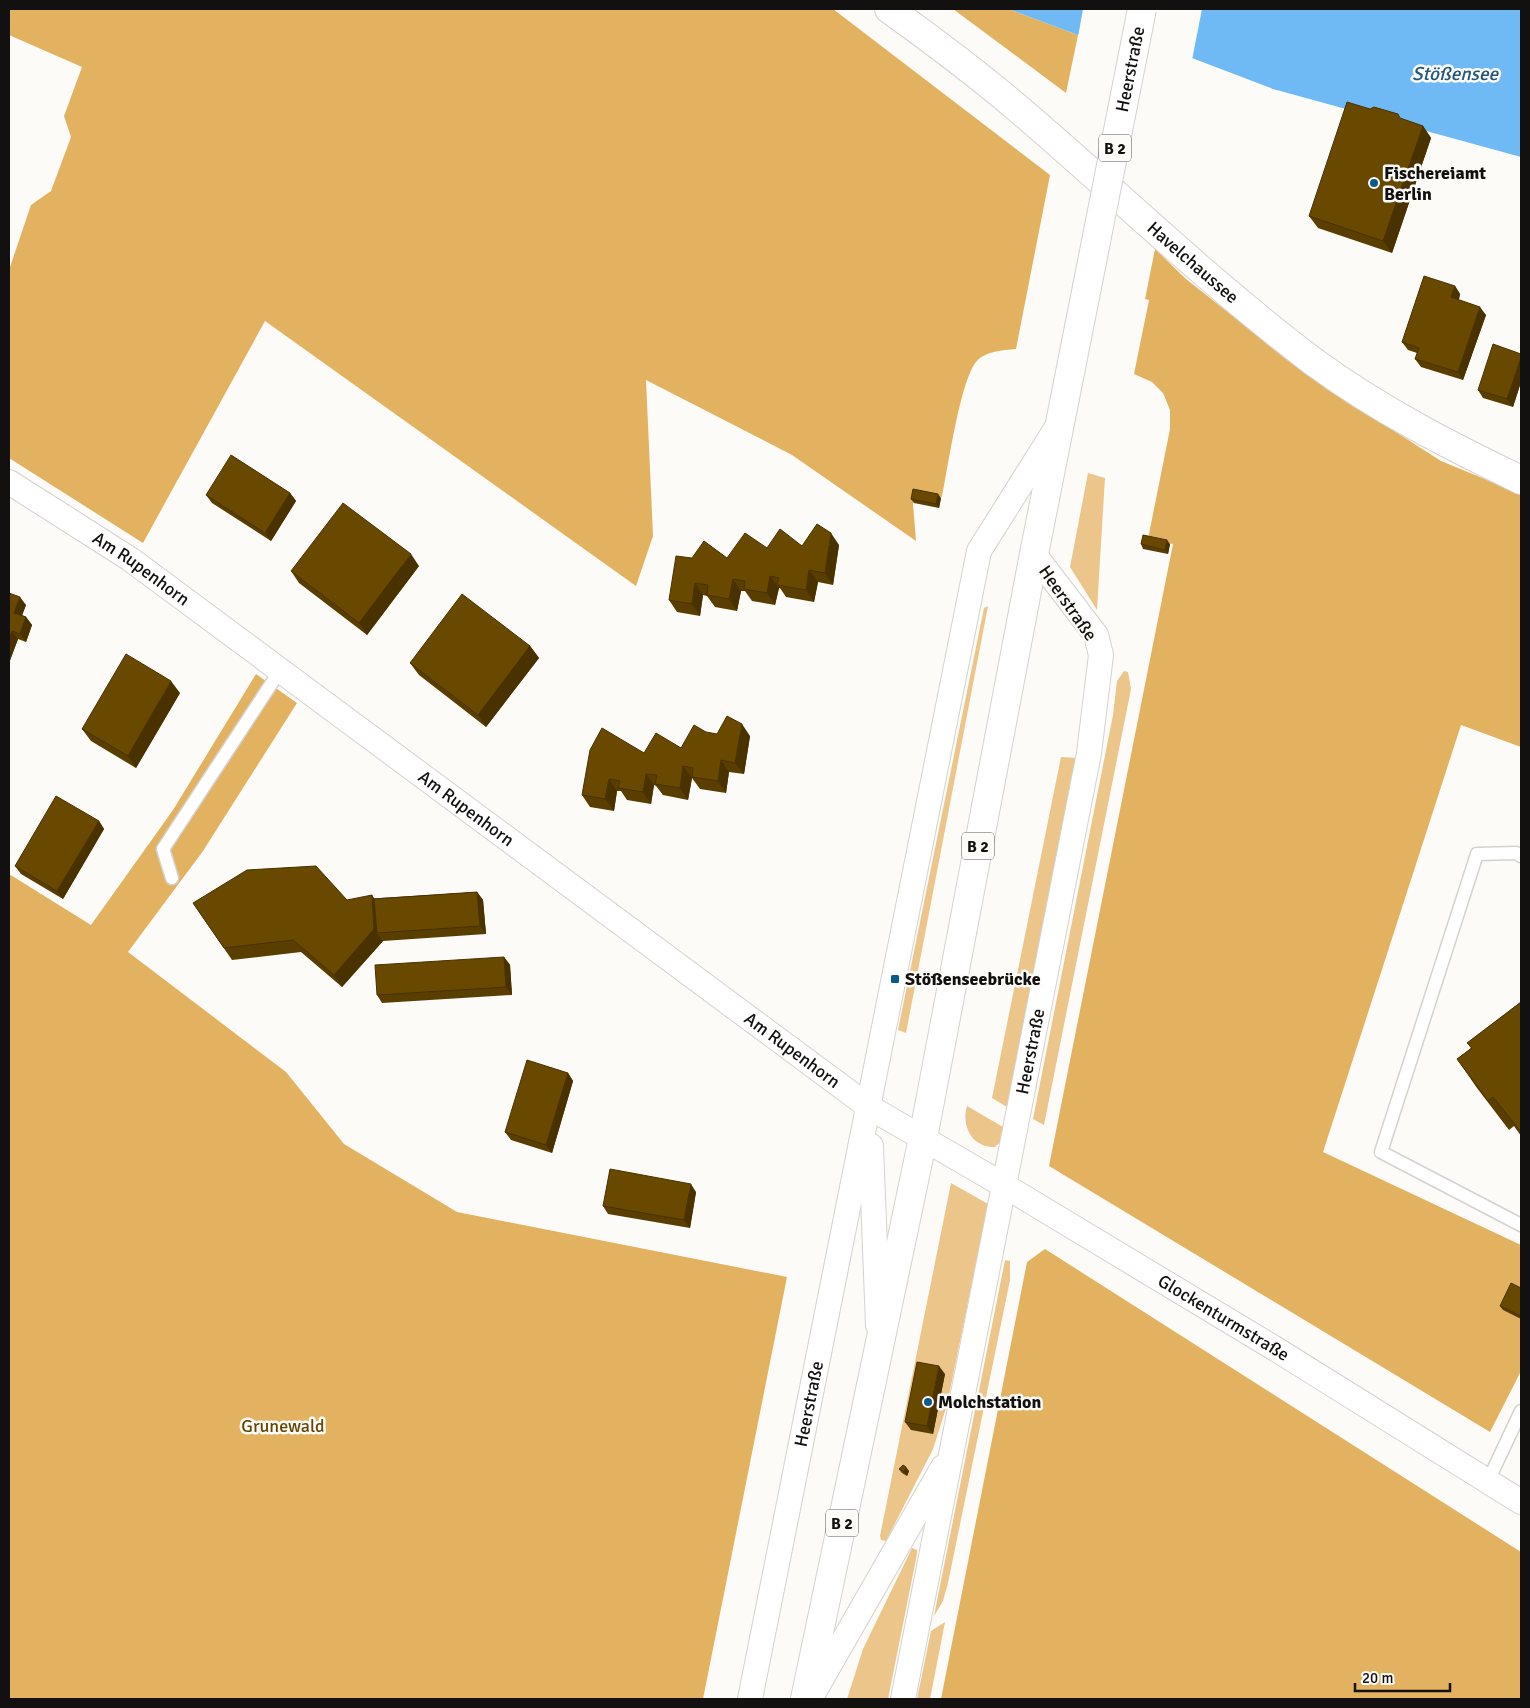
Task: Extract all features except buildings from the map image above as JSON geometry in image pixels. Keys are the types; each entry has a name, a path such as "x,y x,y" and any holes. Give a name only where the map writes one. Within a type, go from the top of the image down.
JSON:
{"main road":[{"name":"Havelchaussee","path":"889,9 1014,106 1199,269 1315,362 1399,416 1455,448 1521,480"},
{"name":"Heerstraße","path":"805,1699 923,1138 1034,554 1142,9"}],"street":[{"name":"Heerstraße","path":"750,1699 979,551 1060,424"},
{"name":"Am Rupenhorn","path":"9,482 130,559 281,669 869,1107 923,1138"},
{"name":"Heerstraße","path":"903,1699 1089,753 1101,655 1096,635 1034,554"},
{"name":"Heerstraße","path":"869,1107 879,1347"},
{"name":"Glockenturmstraße","path":"923,1138 1274,1348 1521,1502"},
{"name":"Heerstraße","path":"810,1699 953,1449"}],"lane":[{"path":"172,878 163,849 281,669"},
{"path":"1521,856 1516,854 1477,854 1381,1152 1521,1224"},
{"path":"1488,1481 1521,1411"}],"shaded area":[{"path":"1088,473 1105,478 1097,610 1070,567"},
{"path":"988,606 906,1033 898,1030 984,608"},
{"path":"1124,671 1128,672 1131,689 1044,1125 1033,1119 1113,715 1117,681"},
{"path":"1061,757 1077,758 1007,1107 992,1098"},
{"path":"967,1106 1003,1127 1000,1142 995,1147 980,1144 974,1140 967,1128"},
{"path":"951,1183 988,1204 947,1405 933,1449 886,1541 881,1540 880,1536"},
{"path":"1005,1260 1010,1261 1010,1280 948,1583 943,1601 934,1616"},
{"path":"912,1548 917,1550 917,1554 888,1699 847,1699 863,1649"},
{"path":"945,1622 930,1699 917,1699 931,1631"}],"green space":[{"path":"9,9 833,9 1050,175 1016,349 984,355 976,362 970,372 960,406 942,497 915,492 913,504 916,541 792,455 646,380 653,536 636,586 265,321 143,543 9,458 9,270 31,205 51,191 71,137 64,116 82,67 9,35"},
{"path":"953,9 1009,9 1078,35 1066,93"},
{"path":"1155,249 1186,279 1307,375 1441,461 1521,494 1521,747 1461,725 1323,1152 1521,1245 1521,1371 1490,1432 1049,1166 1173,544 1148,539 1170,429 1170,410 1163,393 1152,382 1134,374 1149,300 1145,299"},
{"name":"Grunewald","path":"256,674 297,703 203,851 128,952 286,1072 344,1144 457,1212 787,1277 703,1699 9,1699 9,874 91,925 173,810"},
{"path":"1045,1249 1521,1552 1521,1699 941,1699 1027,1262"}],"water":[{"name":"Stößensee","path":"1009,9 1521,9 1521,157 1273,89 1192,58 1078,35"}],"pier":[{"path":"1083,9 1202,9 1192,60 1078,37"}],"place":[{"name":"Fischereiamt Berlin","path":"1374,183"},
{"name":"Stößenseebrücke","path":"895,979"},
{"name":"Molchstation","path":"928,1402"}]}
